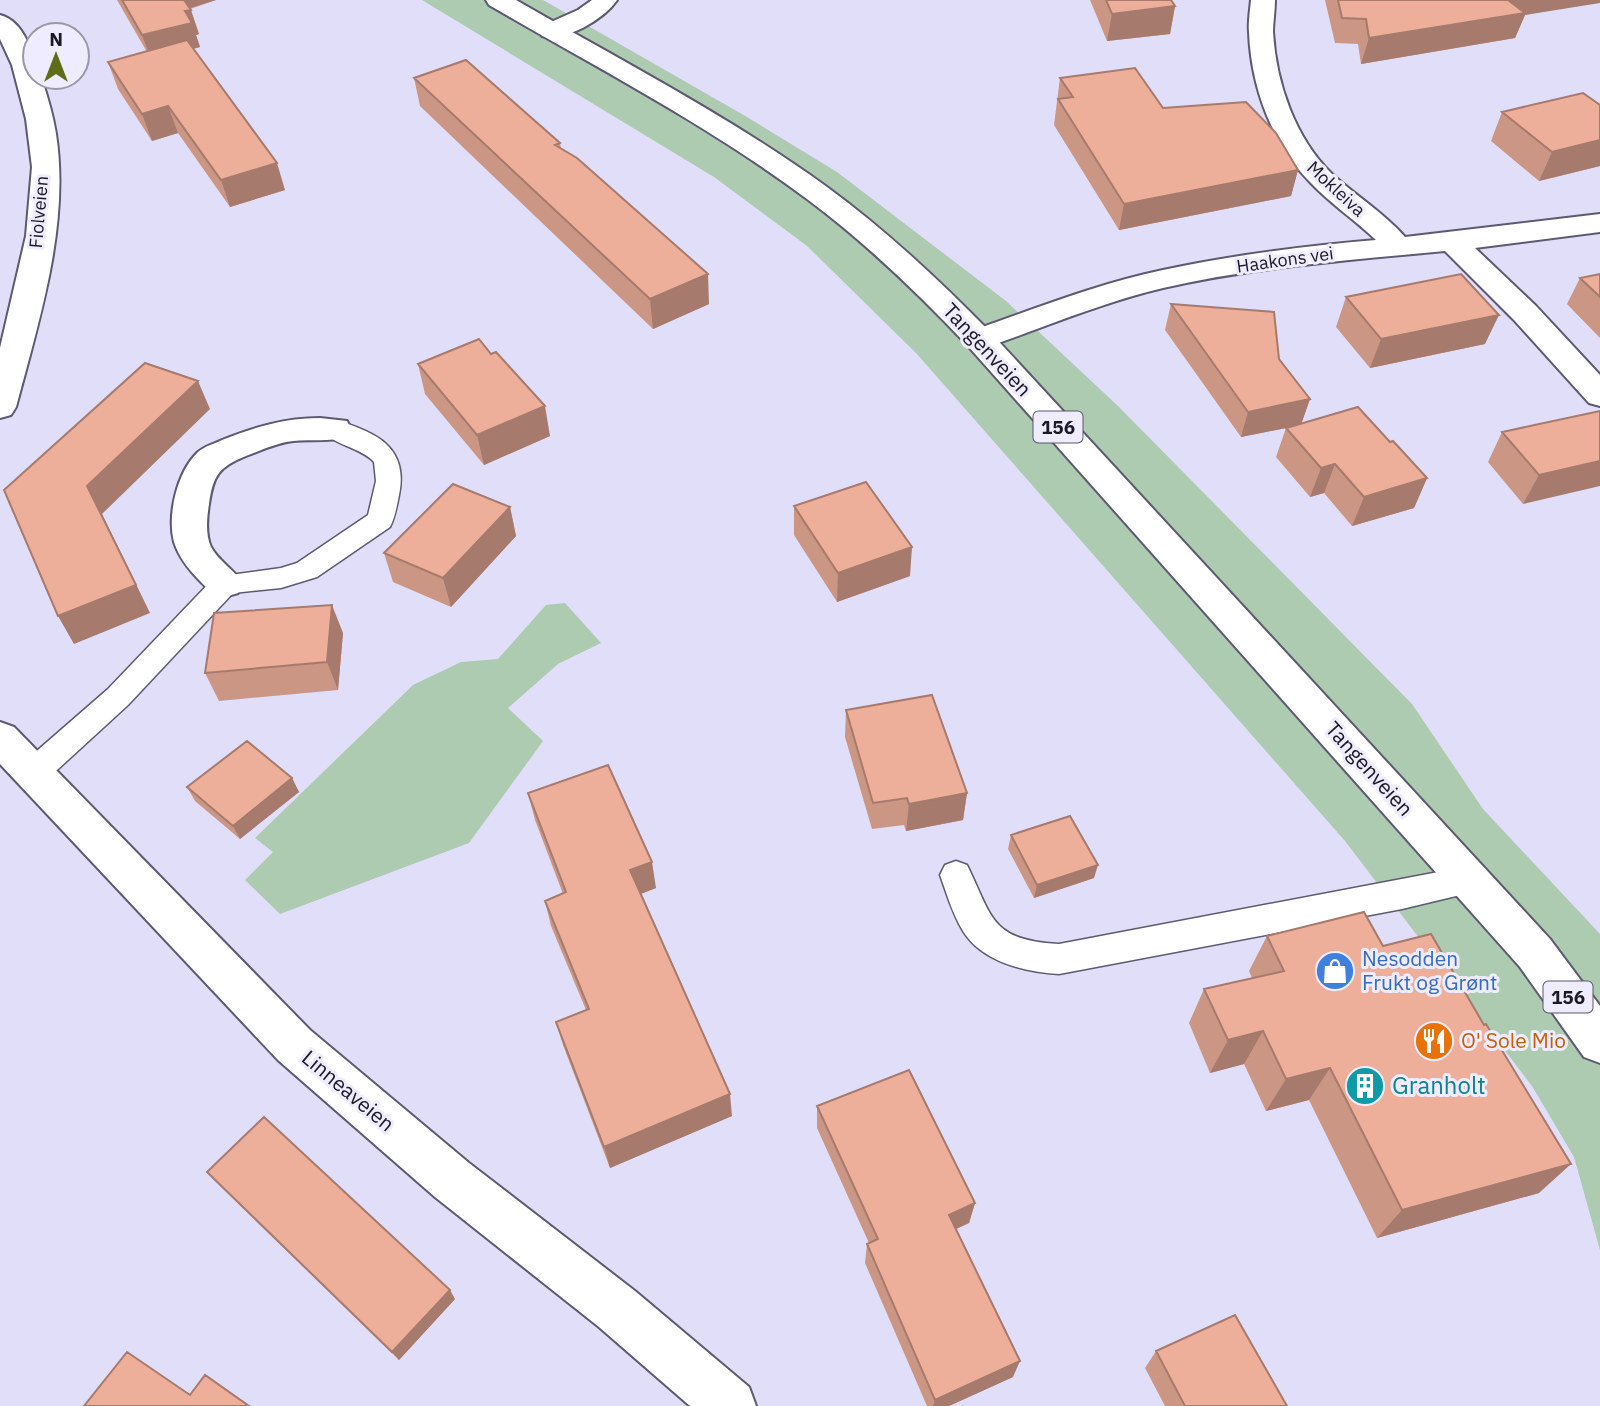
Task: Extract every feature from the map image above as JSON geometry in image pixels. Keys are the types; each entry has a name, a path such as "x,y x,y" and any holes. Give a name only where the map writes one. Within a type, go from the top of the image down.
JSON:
{"street":[{"name":"Tangenveien","path":"498,0 705,118 817,193 915,273 979,339 1471,880 1535,953 1600,1042"},
{"path":"551,31 579,19 605,0"},
{"name":"Mokleiva","path":"1263,0 1263,44 1272,94 1283,123 1301,155 1319,176 1387,234 1398,247"},
{"name":"Fiolveien","path":"0,22 15,39 31,85 43,136 45,199 32,275 0,407"},
{"name":"Haakons vei","path":"979,339 1104,295 1163,279 1316,254 1452,243 1600,223"},
{"path":"1452,243 1525,313 1600,395"},
{"path":"225,584 198,559 188,527 194,493 205,465 214,457 265,433 297,428 335,429"},
{"name":"Linneaveien","path":"0,738 294,1045 452,1180 617,1309 730,1406"},
{"name":"Tangenveien","path":"1535,953 1600,1007"}],"lane":[{"path":"34,772 118,697 225,584 281,578 307,570 380,520 391,477 390,461 380,450 335,429"},
{"path":"957,876 978,926 1002,947 1034,958 1059,959 1471,880"}],"green space":[{"path":"422,0 543,0 837,172 1006,301 1118,406 1412,704 1483,809 1600,934 1600,1250 1574,1157 1532,1086 1345,841 916,353 807,246 714,177"},
{"path":"565,603 601,643 558,664 508,708 543,741 469,843 280,914 245,880 273,852 255,838 413,685 461,662 498,659 546,605"}],"building":[{"path":"122,0 184,0 191,10 185,11 192,23 142,35"},
{"path":"1106,0 1171,0 1175,6 1112,14"},
{"path":"1338,0 1508,0 1525,13 1369,38 1366,19 1342,18"},
{"path":"187,40 277,163 221,180 168,106 142,114 108,62"},
{"path":"466,60 560,143 555,145 577,158 708,274 650,299 414,78"},
{"path":"1135,68 1163,108 1246,102 1276,133 1298,170 1124,204 1058,99 1073,97 1060,78"},
{"path":"1583,93 1600,105 1600,140 1552,152 1502,112"},
{"path":"1461,274 1499,315 1381,339 1346,297"},
{"path":"1600,274 1600,297 1580,278"},
{"path":"1171,304 1274,312 1279,359 1310,399 1248,412"},
{"path":"479,339 491,354 496,352 545,406 477,435 418,364"},
{"path":"145,363 198,381 87,486 136,585 58,616 4,490"},
{"path":"1358,407 1427,478 1364,497 1335,464 1321,468 1286,428"},
{"path":"1600,411 1600,461 1539,475 1502,432"},
{"path":"866,482 912,547 838,573 794,506"},
{"path":"453,484 510,507 443,578 384,553"},
{"path":"332,605 327,662 205,673 214,613"},
{"path":"932,695 967,793 909,804 907,798 873,803 846,710"},
{"path":"247,741 292,778 233,826 187,787"},
{"path":"608,765 652,862 630,870 730,1094 604,1147 556,1022 589,1009 545,901 566,892 528,793"},
{"path":"1070,816 1098,865 1037,885 1011,835"},
{"name":"Granholt","path":"1364,912 1383,946 1431,934 1571,1164 1402,1210 1330,1068 1286,1079 1263,1031 1228,1040 1204,989 1284,971 1267,936"},
{"path":"909,1070 975,1203 949,1215 1020,1361 935,1400 867,1244 878,1239 817,1106"},
{"path":"264,1117 450,1290 392,1352 207,1172"},
{"path":"1235,1315 1287,1406 1185,1406 1156,1351"},
{"path":"127,1352 190,1395 205,1375 249,1406 84,1406"}],"place":[{"name":"Nesodden Frukt og Grønt","path":"1335,971"},
{"name":"O' Sole Mio","path":"1434,1041"},
{"name":"Granholt","path":"1365,1086"}]}
